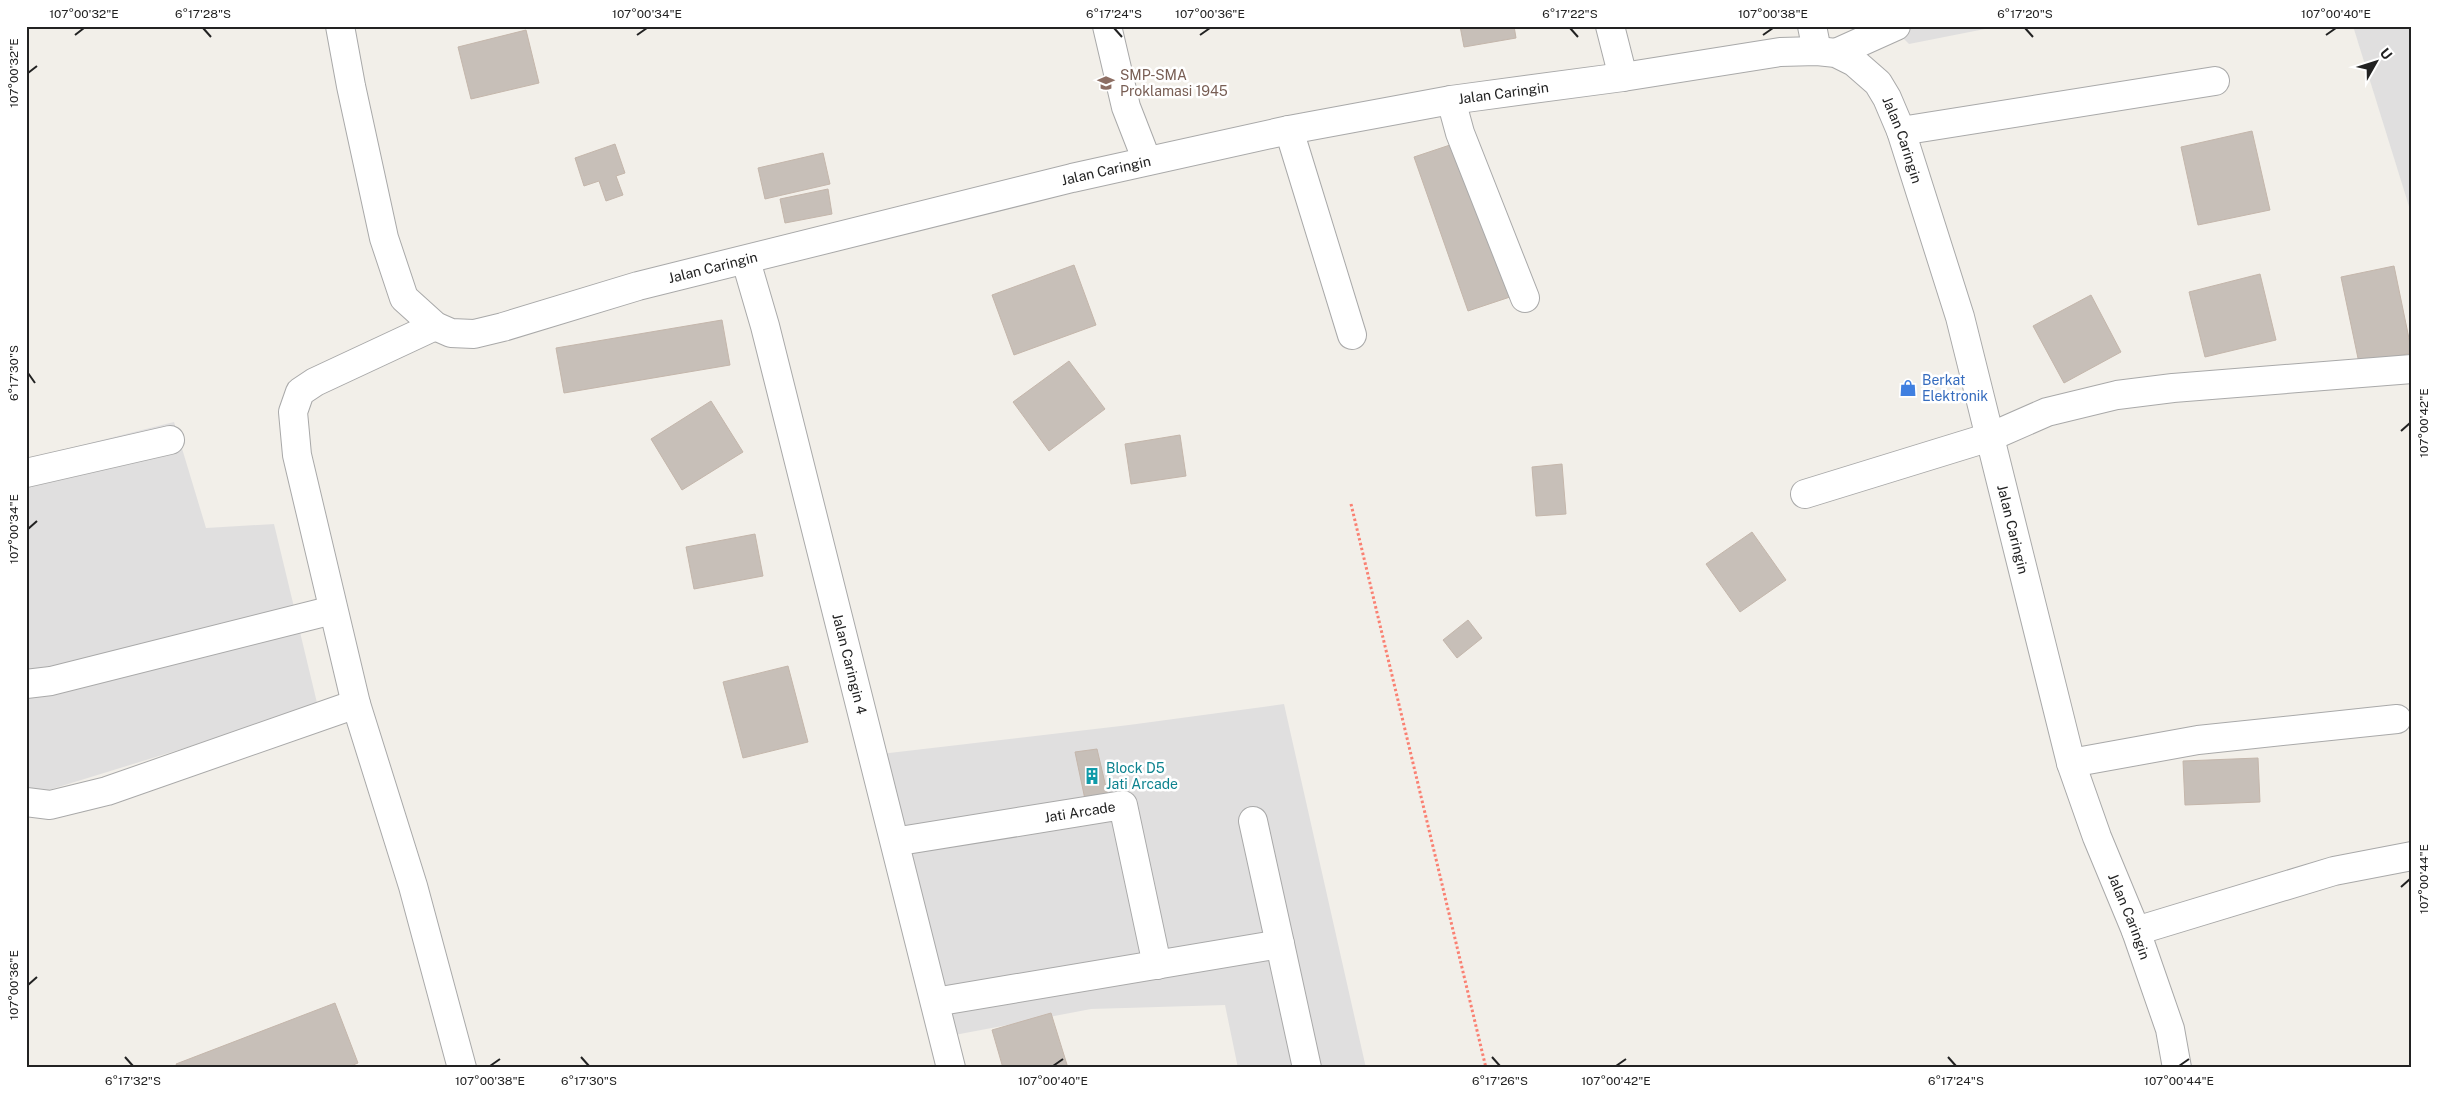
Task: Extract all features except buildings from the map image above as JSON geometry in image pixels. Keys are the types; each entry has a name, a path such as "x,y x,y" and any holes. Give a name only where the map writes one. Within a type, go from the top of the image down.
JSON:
{"street":[{"name":"Jalan Caringin","path":"340,26 384,238 404,298 435,326 451,333 474,334 638,286 1147,161 1289,130 1451,100 1623,77 1780,52 1822,43 1854,62 1878,83 1902,131 1960,317 2071,763 2097,837 2136,932 2170,1029 2177,1068"},
{"path":"1107,26 1126,108 1147,161"},
{"path":"1610,26 1623,77"},
{"path":"1822,43 1896,26"},
{"path":"1902,131 2215,81"},
{"path":"1451,100 1460,133 1525,298"},
{"path":"1289,130 1352,335"},
{"name":"Jalan Caringin 4","path":"746,260 765,326 952,1068"},
{"path":"435,326 315,382 300,392 293,412 297,455 356,704 413,886 462,1068"},
{"path":"1805,494 1990,437 2047,412 2117,396 2173,388 2412,369"},
{"path":"26,473 170,440"},
{"path":"26,684 51,681 333,610"},
{"path":"26,802 50,805 107,791 356,704"},
{"path":"2071,763 2198,740 2397,719"},
{"name":"Jati Arcade","path":"906,840 1123,805 1157,965"},
{"path":"1253,821 1307,1068"},
{"path":"2136,932 2334,871 2412,856"},
{"path":"935,1002 1280,944"}],"path":[{"path":"1351,504 1486,1068"}],"shaded area":[{"path":"1891,26 2000,26 1909,44"},
{"path":"2353,26 2412,26 2412,216"},
{"path":"174,422 206,528 274,524 318,707 39,793 26,789 26,459"},
{"path":"1284,704 1366,1068 1238,1068 1225,1005 1091,1009 944,1037 872,755 1129,725"}],"place":[{"name":"SMP-SMA Proklamasi 1945","path":"1106,83"},
{"name":"Berkat Elektronik","path":"1908,388"},
{"name":"Block D5 Jati Arcade","path":"1092,776"}]}
